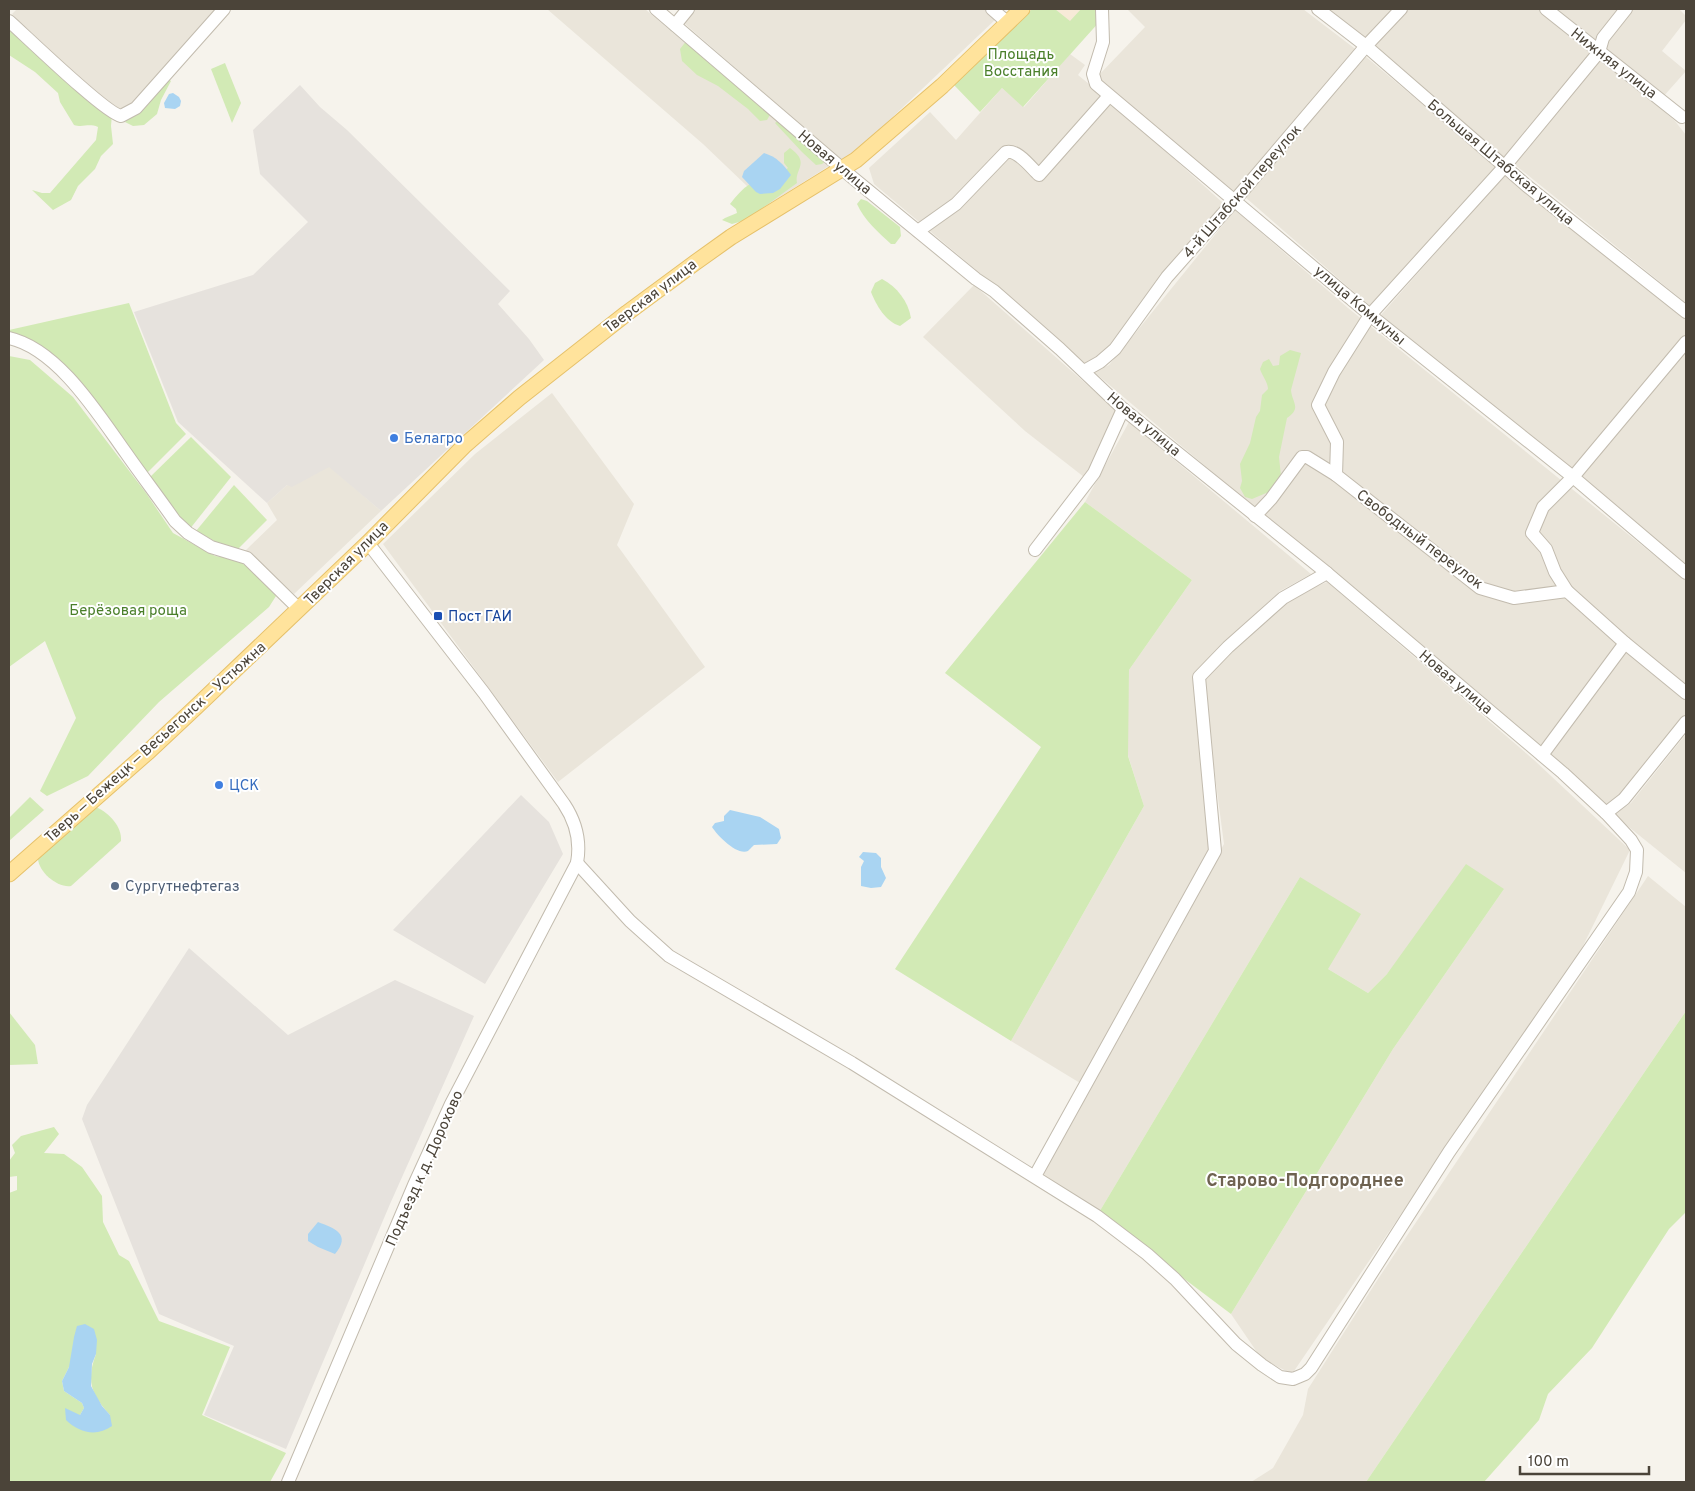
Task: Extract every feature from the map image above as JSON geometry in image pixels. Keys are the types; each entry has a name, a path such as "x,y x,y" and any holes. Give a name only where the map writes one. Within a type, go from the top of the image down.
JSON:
{"main road":[{"name":"Тверская улица","path":"299,609 368,543 465,445 541,379 731,237 874,146 942,86 1022,9"},
{"name":"Тверь — Бежецк — Весьегонск — Устюжна","path":"9,874 149,751 299,609"}],"street":[{"path":"9,21 110,110 117,115 124,115 136,108 224,9"},
{"name":"Новая улица","path":"656,9 842,168 994,291 1060,349 1123,409 1327,574 1542,755 1606,813 1631,840 1637,850 1636,872 1628,892 1449,1152 1310,1368 1304,1374 1293,1379 1280,1377 1262,1365 1236,1344 1175,1280 1147,1254 1097,1216 1035,1176"},
{"path":"675,25 688,9"},
{"path":"992,9 1008,23"},
{"name":"улица Коммуны","path":"1102,9 1103,42 1094,68 1096,84 1370,315 1573,477 1686,573"},
{"name":"Большая Штабская улица","path":"1318,9 1366,46 1505,166 1686,312"},
{"name":"4-й Штабской переулок","path":"1084,371 1100,362 1115,349 1166,277 1235,200 1366,46 1401,9"},
{"name":"Нижняя улица","path":"1546,9 1682,116"},
{"path":"1336,475 1337,442 1318,405 1334,372 1370,315 1505,166 1599,52 1603,38 1626,9"},
{"path":"918,231 956,204 1006,152 1013,151 1016,153 1039,176 1109,96"},
{"path":"9,338 22,341 48,359 79,388 175,521 188,533 211,547 247,558 299,609"},
{"path":"1686,342 1573,477 1543,507 1532,533 1546,550 1555,572 1567,591 1624,643 1686,693"},
{"path":"1035,550 1094,473 1123,409"},
{"name":"Свободный переулок","path":"1256,516 1302,457 1307,457 1336,475 1480,588 1514,598 1567,591"},
{"path":"368,543 484,692 564,804 576,830 578,844 577,863 630,921 669,956 852,1064 1035,1176 1215,851 1199,677 1283,598 1327,574"},
{"path":"1542,755 1624,643"},
{"path":"1606,813 1624,799 1686,722"},
{"name":"Подъезд к д. Дорохово","path":"288,1482 414,1185 451,1104 577,863"}],"shaded area":[{"path":"17,9 217,9 128,112 117,111 69,68 12,14"},
{"path":"547,9 645,9 829,166 767,205 703,144"},
{"path":"695,9 986,9 997,18 844,163 684,23"},
{"path":"1055,9 1081,9 1070,22"},
{"path":"1127,9 1303,9 1358,51 1236,196 1097,77 1145,27"},
{"path":"1327,9 1396,9 1365,41"},
{"path":"1409,9 1541,9 1593,53 1504,157 1374,44"},
{"path":"1551,9 1679,9 1686,16 1686,20 1662,51 1686,71 1662,98"},
{"path":"1070,54 1085,65 1078,75 1111,102 1223,203 1111,346 1101,356 1084,365 1000,290 874,184 869,168 930,112 956,140 1002,88 1024,107"},
{"path":"1599,55 1675,121 1686,135 1686,303 1514,164"},
{"path":"1365,56 1497,167 1370,306 1245,197"},
{"path":"300,85 320,107 347,130 510,291 498,304 529,339 544,360 381,511 329,467 292,487 287,485 267,503 178,422 134,312 253,275 308,222 260,174 253,130"},
{"path":"1506,173 1686,318 1686,338 1570,471 1381,315"},
{"path":"1235,210 1348,308 1686,581 1686,719 1623,796 1607,806 1094,372 1109,365"},
{"path":"974,285 1118,412 1091,468 1084,477 1025,431 923,337"},
{"path":"1686,347 1686,566 1582,476"},
{"path":"552,393 634,504 617,545 705,667 558,782 383,544 475,454"},
{"path":"1129,422 1311,574 1280,591 1194,673 1210,849 1080,1083 1011,1041 1144,806 1126,749 1129,670 1192,580 1085,502"},
{"path":"329,466 381,511 294,594 245,551 277,520 267,503 287,485"},
{"path":"1327,582 1534,760 1630,850 1581,950 1292,1374 1261,1358 1231,1314 1393,1049 1504,889 1387,974 1368,993 1328,969 1300,877 1098,1214 1041,1176 1224,844 1202,678 1285,600"},
{"path":"1686,734 1686,873 1614,815 1631,803"},
{"path":"521,795 549,822 563,854 485,984 393,930"},
{"path":"1648,876 1686,907 1686,1011 1366,1482 1251,1482 1273,1468 1303,1415 1308,1389 1378,1279"},
{"path":"189,948 288,1035 395,980 474,1016 390,1204 286,1449 204,1415 234,1346 159,1314 82,1119 87,1105"}],"green space":[{"name":"Площадь Восстания","path":"1032,9 1055,9 1070,21 1081,9 1101,9 1101,20 1023,107 1002,88 980,112 954,85"},
{"path":"9,25 112,114 113,144 101,156 95,169 78,186 71,200 53,210 32,190 50,193 96,140 98,127 74,125 60,102 58,93 35,72 9,55"},
{"path":"687,40 771,113 767,120 760,121 748,109 718,86 697,75 682,61 680,49"},
{"path":"225,63 241,103 232,123 211,69"},
{"path":"168,79 171,81 161,100 157,114 144,125 133,126 125,122"},
{"path":"780,119 826,161 816,165 775,123"},
{"path":"790,148 800,158 801,162 797,183 746,220 732,224 722,220 737,213 736,209 730,204 744,188 788,168 784,163 784,153"},
{"path":"861,199 867,201 900,227 901,236 895,244 891,244 863,215 857,204"},
{"path":"882,279 897,290 910,312 911,318 900,326 886,317 871,292 875,283"},
{"path":"129,303 176,423 186,434 145,475 80,385 9,332 9,330"},
{"path":"1290,350 1301,353 1291,390 1295,408 1287,418 1279,457 1281,476 1271,491 1252,499 1245,497 1240,488 1242,481 1240,464 1250,443 1256,417 1260,411 1262,395 1268,389 1260,369 1263,362 1269,359 1273,366 1279,365 1280,356"},
{"name":"Берёзовая роща","path":"9,356 30,360 73,397 146,493 173,533 215,556 236,559 259,575 276,596 269,607 159,702 88,776 47,796 40,791 76,718 45,641 9,667"},
{"path":"191,437 231,477 189,530 148,479"},
{"path":"234,485 267,520 238,549 218,543 196,531"},
{"path":"1085,502 1192,580 1129,670 1128,756 1144,806 1011,1041 895,969 1041,747 945,673"},
{"path":"30,797 44,810 9,841 9,818"},
{"path":"96,807 106,813 117,825 121,841 71,886 55,882 45,874 38,859"},
{"path":"1466,864 1504,889 1393,1049 1231,1314 1098,1214 1300,877 1361,914 1328,969 1368,993 1387,974"},
{"path":"1686,1011 1686,1212 1669,1229 1592,1348 1548,1394 1539,1420 1484,1482 1366,1482"},
{"path":"9,1012 35,1045 38,1064 9,1065"},
{"path":"54,1127 59,1134 44,1153 64,1154 82,1167 102,1196 103,1222 119,1255 129,1261 159,1321 230,1347 202,1415 286,1453 270,1482 9,1482 9,1193 17,1190 17,1176 9,1177 9,1161 15,1153 12,1145 21,1136","holes":["96,1354 91,1372 92,1387 98,1400 110,1415 66,1420 80,1415 84,1408 82,1403 64,1391 62,1381 69,1367"]}],"water":[{"path":"173,93 179,97 181,101 180,106 175,109 165,108 164,103 169,94"},
{"path":"764,153 779,161 791,175 780,189 773,193 760,194 742,177 744,171"},
{"path":"730,810 760,817 779,829 781,838 777,844 754,845 748,851 743,852 733,848 712,827 715,823 724,821 724,816"},
{"path":"863,852 876,853 881,858 881,867 886,878 881,887 861,886 861,867 864,861 859,857"},
{"path":"318,1222 335,1229 339,1233 342,1241 335,1254 308,1241 308,1234"},
{"path":"85,1324 94,1329 97,1340 96,1354 92,1364 91,1386 102,1406 110,1415 112,1426 100,1432 82,1431 66,1420 65,1408 80,1415 84,1408 82,1403 64,1391 62,1381 69,1367 77,1326"}],"place":[{"name":"Белагро","path":"394,438"},
{"name":"Пост ГАИ","path":"438,616"},
{"name":"ЦСК","path":"219,785"},
{"name":"Сургутнефтегаз","path":"115,886"}],"district":[{"name":"Старово-Подгороднее","path":"1305,1180"}]}
